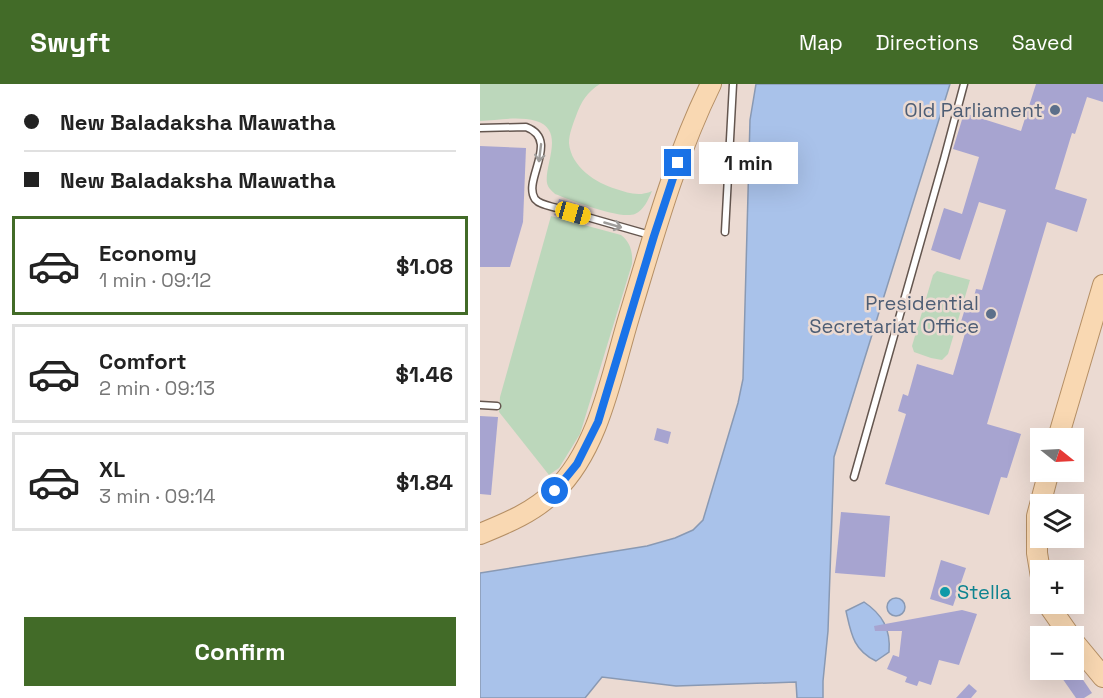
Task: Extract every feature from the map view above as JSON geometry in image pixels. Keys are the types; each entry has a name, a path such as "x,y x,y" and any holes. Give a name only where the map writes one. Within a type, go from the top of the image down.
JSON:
{"main road":[{"path":"480,534 529,512 555,491 577,464 598,422 654,236 685,145 711,84"},
{"path":"1061,428 1103,285"},
{"path":"1038,560 1037,516 1046,482"},
{"path":"1084,654 1103,677"}],"lane":[{"path":"725,232 733,84"},
{"path":"854,477 945,159 964,84"},
{"path":"480,128 526,127 532,129 540,140 541,148 534,196 538,201 556,208"},
{"path":"573,213 654,236"},
{"path":"480,405 497,406"}],"green space":[{"path":"480,84 600,84 588,94 578,111 570,136 571,152 579,167 601,183 634,194 652,191 643,207 635,214 618,214 595,209 555,194 547,183 552,149 550,132 536,121 508,119 480,121"},
{"path":"551,216 621,235 629,244 632,264 580,434 559,468 549,475 499,412 500,397"},
{"path":"937,271 970,280 948,354 942,360 914,352 912,346 933,275"}],"water":[{"path":"756,84 950,84 834,457 828,631 823,698 797,698 796,682 676,686 602,677 585,698 480,698 480,573 647,546 693,530 703,520 743,379 750,120"},
{"path":"896,598 902,601 905,607 902,613 896,616 890,613 887,607 890,601"},
{"path":"864,602 876,612 887,629 889,652 876,661 862,652 854,640 846,611"}],"building":[{"name":"Presidential Secretariat Office","path":"1036,84 1103,84 1103,102 1087,97 1075,134 1072,133 1055,189 1087,199 1077,232 1047,222 987,424 1021,434 1007,478 1001,477 989,515 885,484 906,414 898,411 903,394 908,396 917,364 953,375 966,330 959,328 968,299 973,300 976,289 982,290 1006,210 979,202 960,260 931,250 944,208 962,214 979,157 953,149 964,113 1021,131"},
{"path":"480,146 526,148 523,222 510,267 480,267"},
{"path":"559,199 576,204 575,208 568,211 571,220 554,215 562,210 562,206 558,203"},
{"path":"480,416 498,417 491,495 480,494"},
{"path":"657,428 671,432 668,444 654,440"},
{"path":"841,512 890,516 885,577 835,573"},
{"path":"941,560 966,568 953,606 930,599"},
{"path":"962,610 977,614 959,665 939,660 931,685 919,681 917,686 905,682 907,677 887,669 893,655 899,657 902,631 875,631 874,626"},
{"path":"1063,680 1083,680 1092,693 1084,698 1076,698"},
{"path":"969,684 977,691 971,698 956,698"}],"place":[{"name":"Old Parliament","path":"1055,110"},
{"name":"Presidential Secretariat Office","path":"991,314"},
{"name":"Stella","path":"945,592"}],"route":[{"path":"555,491 577,464 598,422 678,163"}]}
